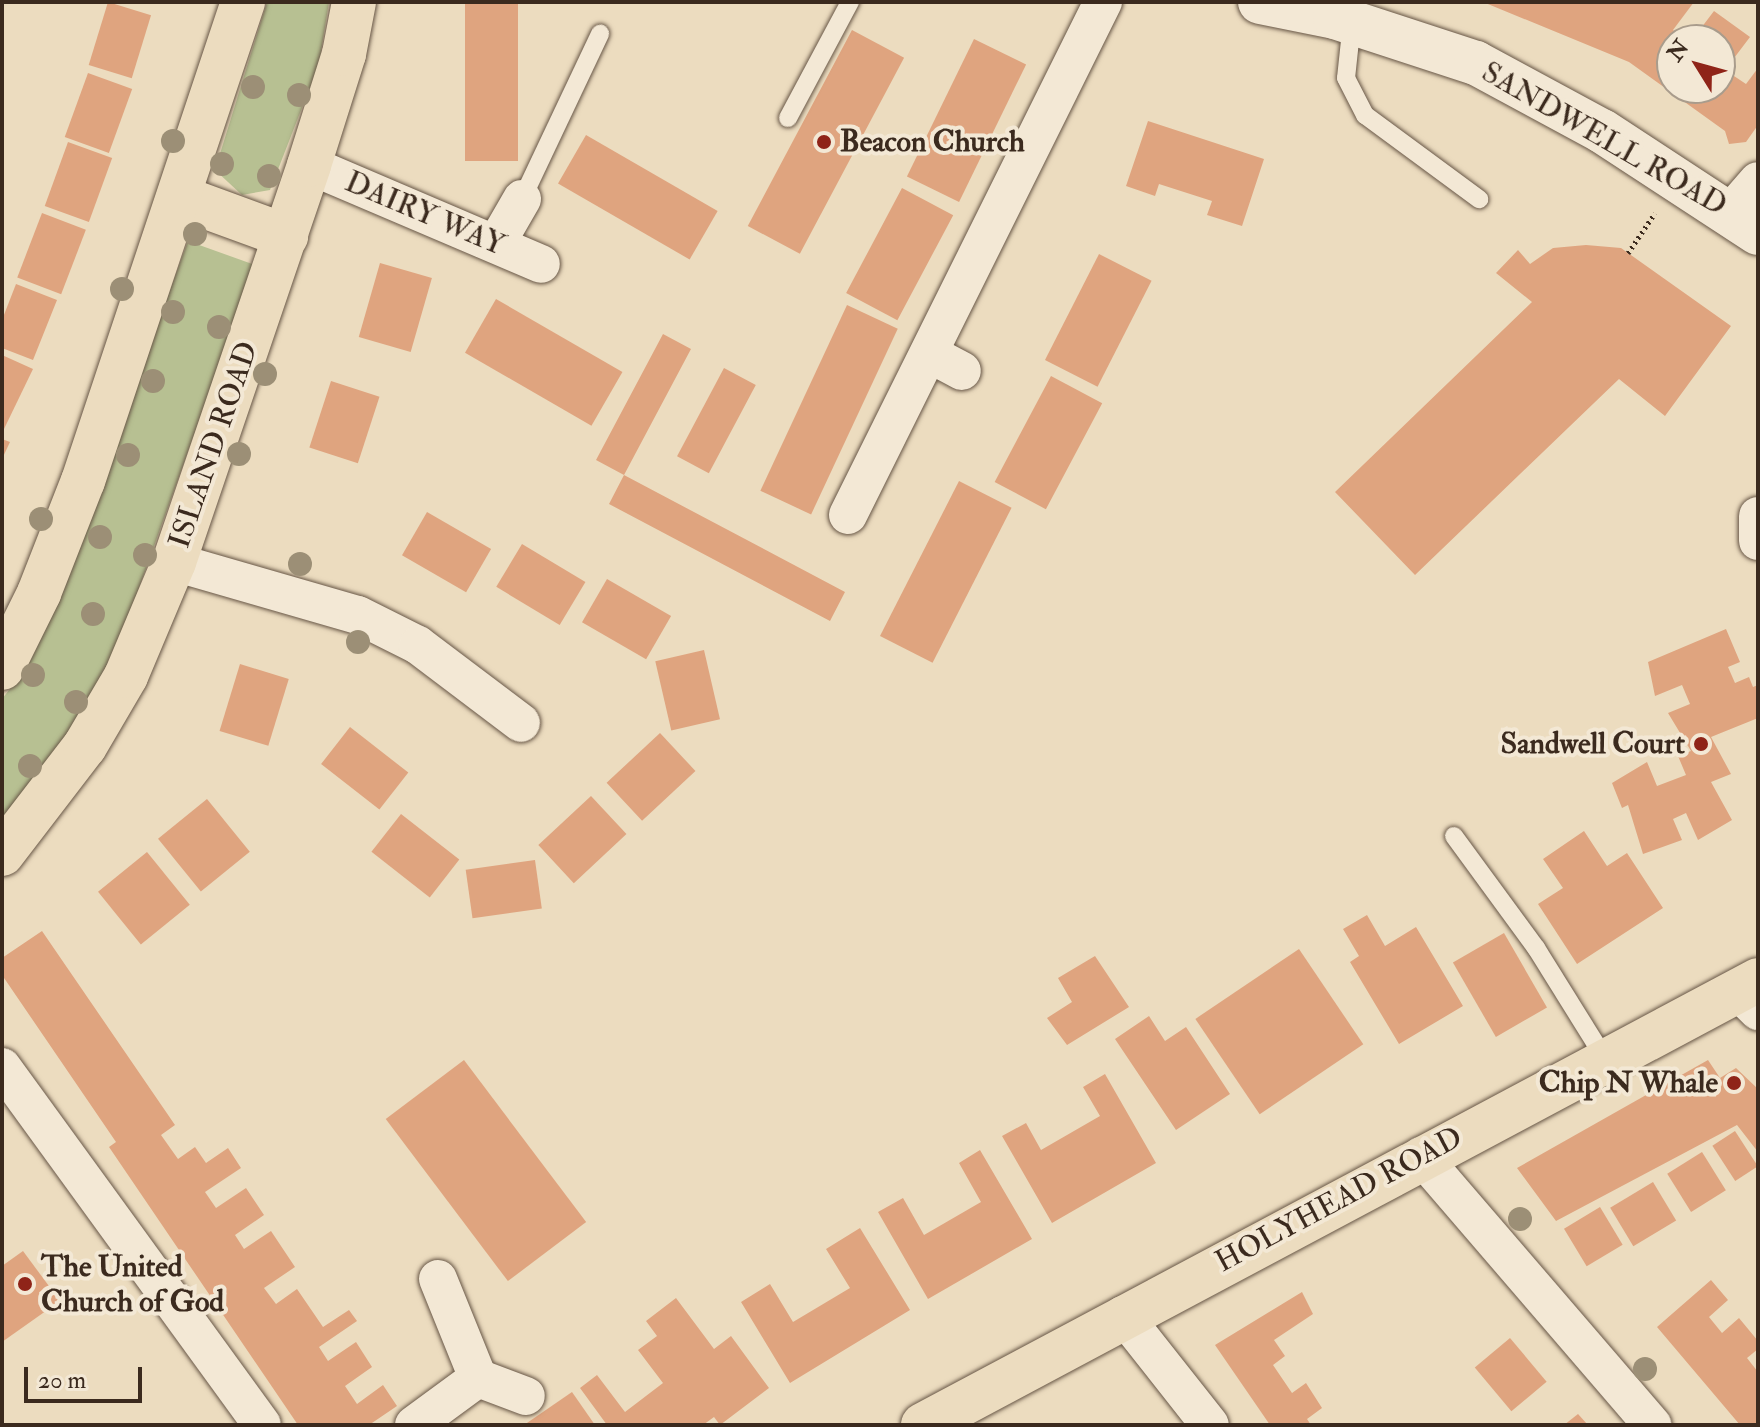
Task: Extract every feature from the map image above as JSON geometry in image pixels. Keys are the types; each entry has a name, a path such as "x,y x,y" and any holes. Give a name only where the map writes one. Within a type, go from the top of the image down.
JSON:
{"main road":[{"path":"2,668 39,593 83,481 182,198 243,2"},
{"name":"ISLAND ROAD","path":"2,854 85,746 126,676 174,562 309,165 344,54 354,2"},
{"path":"182,198 286,236"},
{"name":"HOLYHEAD ROAD","path":"923,1425 1605,1059 1751,994"}],"street":[{"path":"848,515 946,362 1103,2"},
{"name":"SANDWELL ROAD","path":"1260,2 1345,14 1476,63 1749,209"},
{"name":"DAIRY WAY","path":"309,165 541,264"},
{"path":"496,244 522,199"},
{"path":"1758,516 1758,541"},
{"path":"174,562 358,615 418,645 521,723"},
{"path":"2,1067 262,1425"},
{"path":"1421,1156 1652,1425"},
{"path":"438,1279 478,1378 526,1396"},
{"path":"1123,1315 1210,1425"},
{"path":"414,1425 478,1378"}],"lane":[{"path":"788,118 850,2"},
{"path":"1345,14 1346,78 1365,115 1479,199"},
{"path":"522,199 600,34"},
{"path":"1454,836 1536,948 1605,1059"}],"green space":[{"path":"267,2 329,2 319,64 270,190 242,195 215,170"},
{"path":"188,241 255,265 112,663 25,803 2,827 2,699 16,681 78,540"}],"building":[{"path":"108,2 151,15 132,78 89,65"},
{"path":"465,2 518,2 518,161 465,161"},
{"path":"1483,2 1694,2 1678,24 1656,24 1656,81 1629,62"},
{"path":"1714,11 1732,24 1704,24"},
{"path":"1736,27 1750,37 1736,55"},
{"name":"Beacon Church","path":"852,30 904,58 800,254 748,226"},
{"path":"974,39 1026,64 959,202 907,177"},
{"path":"1758,68 1758,125 1746,142 1729,144 1725,131 1687,104 1736,104 1736,77 1746,84"},
{"path":"88,73 132,89 109,153 65,137"},
{"path":"1148,121 1264,159 1242,226 1207,215 1212,201 1159,184 1155,196 1126,186"},
{"path":"586,135 718,211 690,259 558,183"},
{"path":"68,142 112,158 89,222 45,206"},
{"path":"902,188 953,215 897,320 846,293"},
{"path":"42,213 86,230 61,294 17,277"},
{"path":"1586,245 1621,248 1731,326 1665,416 1619,379 1415,575 1335,492 1532,302 1496,273 1518,250 1530,264 1553,248"},
{"path":"1099,254 1152,281 1098,387 1045,360"},
{"path":"380,263 432,278 411,352 359,337"},
{"path":"16,284 57,300 33,360 2,348 2,320"},
{"path":"496,299 622,372 591,426 465,353"},
{"path":"847,305 898,329 811,514 760,491"},
{"path":"663,334 691,349 624,475 596,460"},
{"path":"2,355 33,369 4,429 2,428"},
{"path":"724,368 756,385 709,473 677,456"},
{"path":"1051,376 1102,403 1046,509 995,482"},
{"path":"331,381 380,397 358,463 309,448"},
{"path":"2,439 10,442 2,459"},
{"path":"624,475 845,592 830,621 609,504"},
{"path":"959,481 1012,508 933,663 880,636"},
{"path":"427,512 491,549 466,592 402,555"},
{"path":"522,544 585,582 560,625 496,587"},
{"path":"607,579 671,616 646,659 582,622"},
{"name":"Sandwell Court","path":"1726,629 1740,662 1728,667 1735,683 1749,677 1753,687 1758,685 1758,718 1711,737 1731,774 1711,782 1732,820 1698,840 1686,813 1673,819 1682,840 1643,854 1628,805 1622,808 1612,783 1647,762 1657,786 1686,775 1678,756 1691,751 1668,713 1690,704 1682,685 1655,696 1648,662"},
{"path":"704,650 720,719 671,730 655,661"},
{"path":"240,664 289,679 268,746 220,731"},
{"path":"350,727 408,773 379,810 321,764"},
{"path":"660,733 695,771 642,821 607,783"},
{"path":"591,796 626,834 574,883 538,845"},
{"path":"207,799 250,852 201,891 158,839"},
{"path":"401,814 459,860 430,897 371,852"},
{"path":"1584,831 1607,866 1627,853 1663,908 1577,964 1538,904 1563,888 1543,859"},
{"path":"147,852 190,905 141,944 98,892"},
{"path":"535,860 542,909 473,918 466,870"},
{"path":"1367,915 1385,946 1416,927 1463,1006 1399,1044 1350,962 1359,956 1343,929"},
{"path":"42,931 175,1125 161,1135 178,1159 195,1147 206,1163 228,1148 241,1168 205,1192 216,1208 246,1188 264,1215 235,1235 244,1249 271,1231 295,1267 264,1288 276,1304 297,1289 323,1327 349,1310 357,1321 319,1347 328,1361 356,1342 372,1367 345,1386 357,1404 383,1385 397,1406 369,1425 298,1425 109,1147 116,1142 2,975 2,958"},
{"path":"1504,933 1547,1007 1496,1037 1453,963"},
{"path":"1299,949 1363,1044 1260,1114 1195,1019"},
{"path":"1095,956 1129,1007 1067,1045 1047,1018 1072,1002 1058,978"},
{"path":"1149,1016 1165,1041 1186,1027 1230,1094 1176,1130 1115,1039"},
{"path":"464,1060 586,1222 508,1281 386,1119"},
{"path":"1708,1060 1720,1078 1736,1068 1758,1089 1758,1152 1737,1125 1556,1221 1517,1168"},
{"path":"1105,1074 1156,1163 1052,1223 1002,1136 1026,1123 1041,1150 1100,1116 1083,1087"},
{"path":"1735,1131 1758,1166 1735,1181 1712,1146"},
{"path":"980,1150 1032,1239 928,1299 878,1212 903,1198 924,1235 981,1202 959,1163"},
{"path":"1702,1152 1726,1190 1691,1212 1667,1174"},
{"path":"1653,1182 1676,1221 1633,1246 1610,1208"},
{"path":"1600,1207 1623,1245 1587,1266 1564,1229"},
{"path":"860,1228 910,1310 790,1383 741,1302 770,1284 793,1322 850,1288 826,1249"},
{"name":"The United Church of God","path":"23,1251 60,1301 2,1342 2,1266"},
{"path":"1711,1280 1728,1300 1709,1317 1722,1333 1739,1318 1758,1341 1758,1349 1747,1358 1758,1372 1758,1425 1740,1425 1657,1327"},
{"path":"1302,1292 1313,1314 1274,1340 1285,1356 1273,1365 1292,1393 1306,1383 1322,1408 1307,1419 1311,1425 1270,1425 1215,1345"},
{"path":"676,1298 714,1349 731,1336 769,1388 720,1425 714,1417 703,1425 607,1425 580,1388 597,1375 625,1412 663,1383 638,1350 657,1336 646,1321"},
{"path":"1510,1338 1547,1382 1511,1411 1475,1368"},
{"path":"572,1392 595,1425 524,1425"},
{"path":"1578,1414 1588,1425 1564,1425"}],"place":[{"name":"Beacon Church","path":"824,142"},
{"name":"Sandwell Court","path":"1701,744"},
{"name":"Chip N Whale","path":"1734,1083"},
{"name":"The United Church of God","path":"25,1284"}]}
